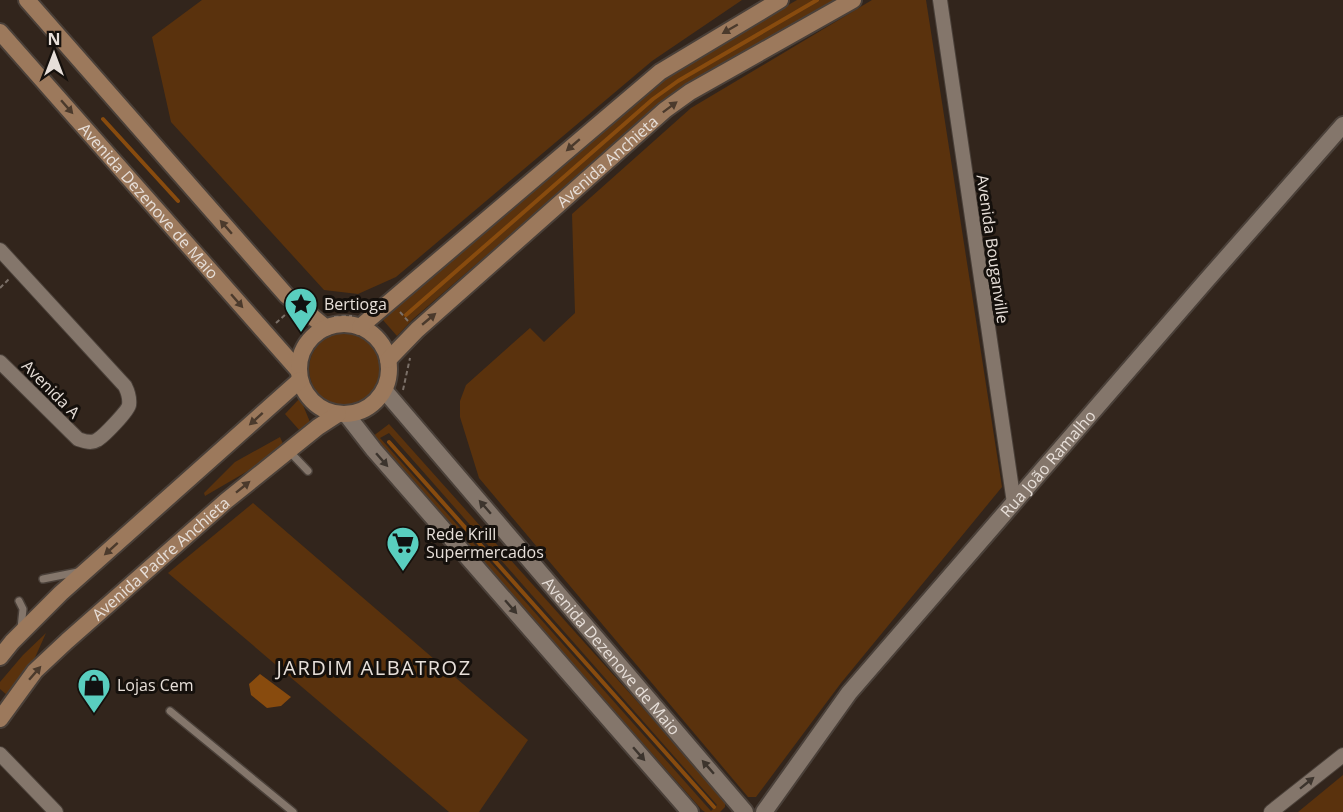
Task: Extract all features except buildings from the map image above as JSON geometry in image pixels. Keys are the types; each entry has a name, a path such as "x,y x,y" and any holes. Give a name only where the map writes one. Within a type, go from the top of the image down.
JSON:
{"main road":[{"path":"27,0 286,295 326,328"},
{"name":"Avenida Anchieta","path":"360,327 660,72 780,0"},
{"name":"Avenida Anchieta","path":"388,360 417,330 666,110 690,92 852,0"},
{"name":"Avenida Dezenove de Maio","path":"0,32 299,375"},
{"path":"337,325 360,327 373,335 382,346 388,360 388,376 384,390 368,407 342,414 325,410 314,403 305,392 299,375 303,350 309,340 326,328 337,325"},
{"path":"0,657 21,633 86,571 299,375"},
{"name":"Avenida Padre Anchieta","path":"0,720 35,671 67,641 226,501 318,427 342,414"}],"street":[{"name":"Avenida Bouganville","path":"940,0 1014,503"},
{"name":"Rua João Ramalho","path":"764,812 849,693 1204,282 1343,125"},
{"name":"Avenida A","path":"0,250 117,378 129,394 128,410 97,440 87,442 78,439 0,362"},
{"name":"Avenida Dezenove de Maio","path":"384,390 737,808"},
{"path":"342,414 690,812"},
{"path":"0,754 56,812"},
{"path":"1271,812 1343,755"}],"lane":[{"path":"289,451 308,471"},
{"path":"43,579 86,571"},
{"path":"19,601 23,609 21,633"},
{"path":"170,711 293,812"}],"shaded area":[{"path":"202,0 742,0 652,61 396,277 358,294 324,290 171,122 152,37"},
{"path":"797,0 836,0 711,71 653,111 413,319 397,336 383,320 636,100 682,66"},
{"path":"872,0 926,0 1002,487 841,683 756,797 748,797 479,478 460,417 460,401 466,385 530,328 544,342 575,313 572,214 691,108"},
{"path":"346,332 360,335 372,343 380,355 383,369 380,383 372,395 360,403 346,406 332,403 320,395 312,383 309,369 312,355 320,343 332,335"},
{"path":"300,398 310,422 301,432 285,414"},
{"path":"389,424 725,800 725,807 720,812 705,812 702,810 372,437","holes":["389,433 717,805 711,811 380,438"]},
{"path":"280,437 284,446 260,464 205,496 204,493 235,462"},
{"path":"253,503 528,740 479,812 449,812 168,573"},
{"path":"46,633 33,662 8,696 0,689 0,682"},
{"path":"260,674 291,697 281,706 267,708 251,695 249,684"},
{"path":"1343,775 1343,812 1298,812"}],"waterway":[{"path":"406,315 653,99 678,81 817,0"},
{"path":"103,119 178,201"},
{"path":"389,442 714,807"}],"place":[{"name":"Bertioga","path":"301,333"},
{"name":"Rede Krill Supermercados","path":"403,572"},
{"name":"Lojas Cem","path":"94,714"}],"district":[{"name":"JARDIM ALBATROZ","path":"374,667"}]}
